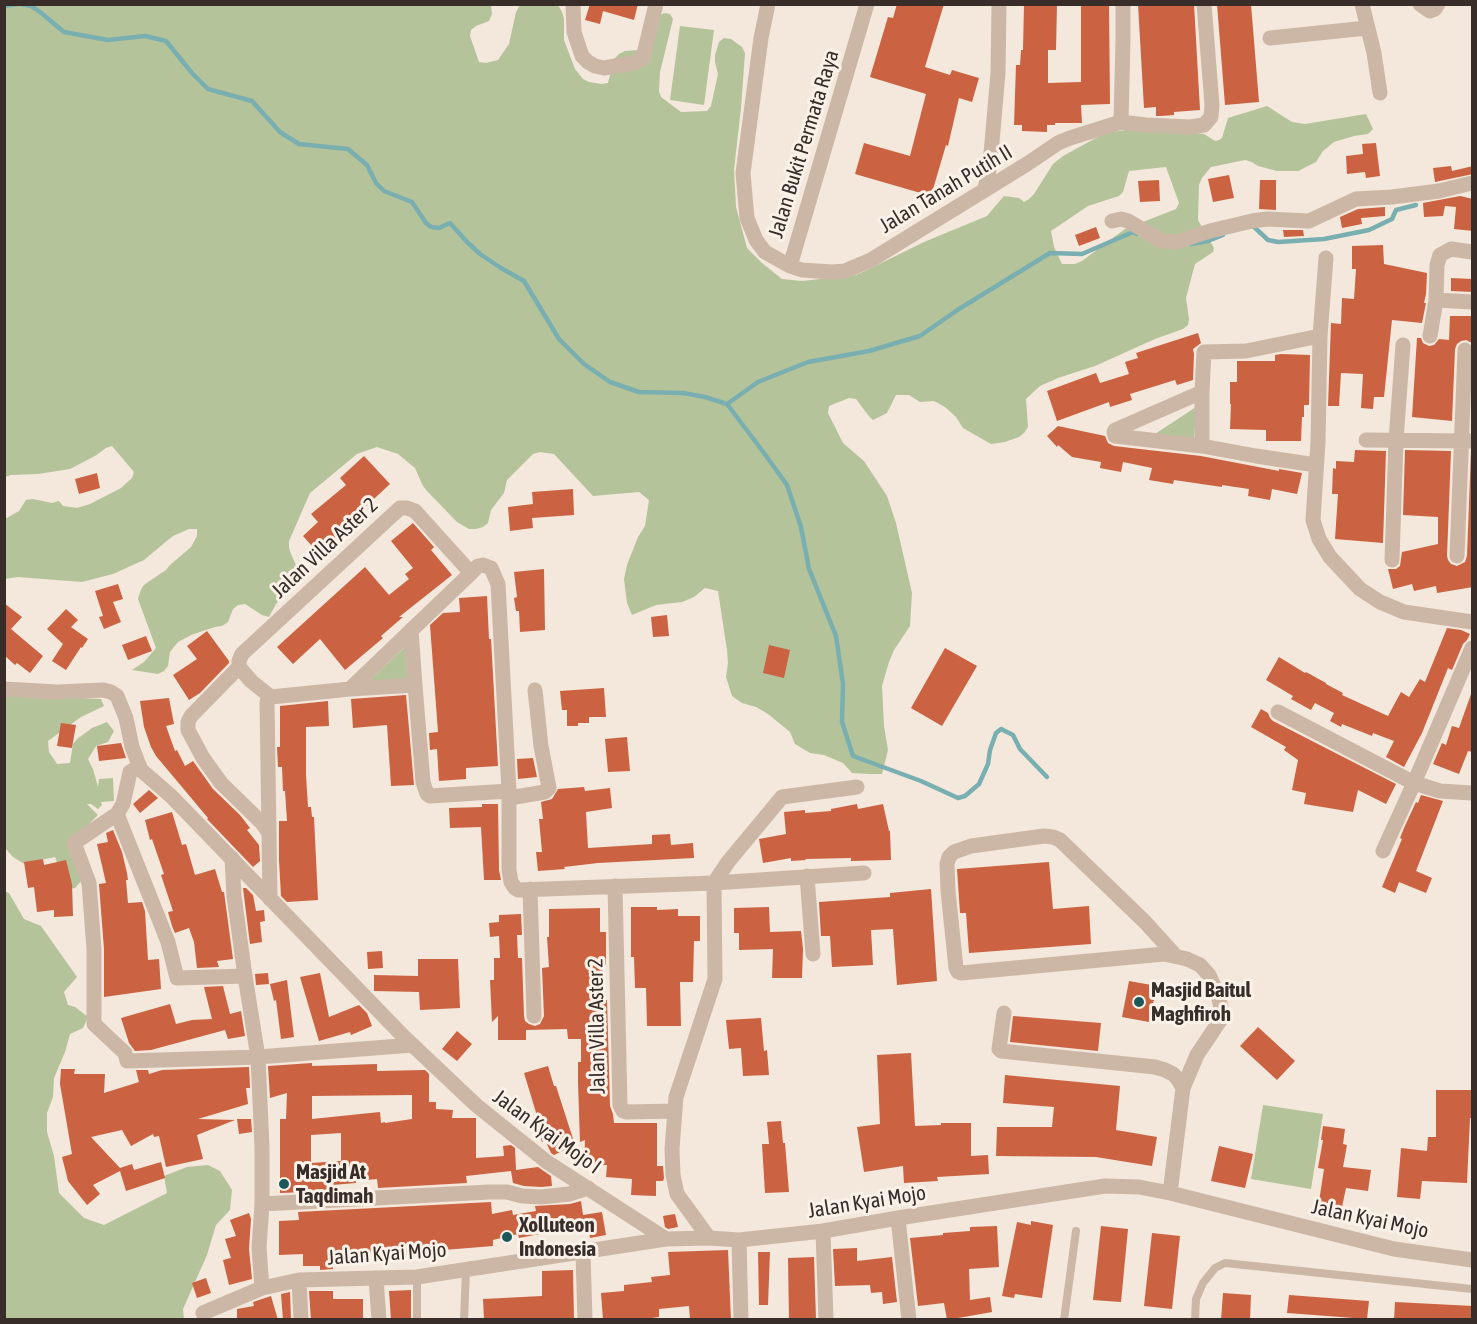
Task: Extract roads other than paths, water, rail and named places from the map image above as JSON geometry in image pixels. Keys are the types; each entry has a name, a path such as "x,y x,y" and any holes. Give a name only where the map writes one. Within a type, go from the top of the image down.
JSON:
{"street":[{"path":"573,4 574,32 582,56 595,66 604,68 634,63 643,58 656,4"},
{"name":"Jalan Bukit Permata Raya","path":"768,4 761,38 743,173 747,218 756,240 765,252 790,266 867,4"},
{"path":"985,189 995,114 999,4"},
{"path":"1123,4 1121,122 1190,127 1204,125 1211,117 1204,4"},
{"path":"1362,4 1374,53 1380,93"},
{"path":"1420,4 1432,11 1438,4"},
{"path":"1270,38 1367,28"},
{"name":"Jalan Tanah Putih II","path":"790,266 802,270 845,271 870,260 1027,165 1058,143 1121,122"},
{"path":"1112,221 1121,219 1128,221 1162,241 1177,242 1252,221 1267,219 1309,221 1356,198 1392,197 1439,191 1473,183"},
{"path":"1430,336 1440,255 1451,249 1473,252"},
{"path":"1326,258 1320,336 1318,442 1312,520 1319,540 1330,557 1360,589 1380,602 1404,612 1471,620"},
{"path":"1436,300 1473,302"},
{"path":"1202,446 1204,352 1246,351 1320,336"},
{"path":"1392,560 1396,440 1403,345"},
{"path":"1456,556 1467,441 1466,350"},
{"path":"1202,393 1115,430 1114,434 1115,436 1202,446 1316,465"},
{"path":"1366,440 1467,441"},
{"name":"Jalan Villa Aster 2","path":"269,833 262,823 221,783 203,758 188,730 191,716 239,667 242,654 400,507 414,511 471,573"},
{"path":"350,689 478,566 486,566 491,568 498,584 510,876 518,890 714,883 864,873"},
{"path":"411,630 423,782 430,796 508,795 545,792 549,788 541,746 535,690"},
{"path":"1383,851 1473,648"},
{"path":"239,667 251,681 271,697 416,685"},
{"name":"Jalan Kyai Mojo I","path":"4,689 57,692 103,690 117,696 141,770 171,796 413,1046 476,1105 547,1162 666,1239"},
{"path":"270,899 267,702 271,697"},
{"path":"1278,712 1414,783 1440,790 1473,793"},
{"path":"141,770 135,769 130,772 123,804 117,814 74,843 89,883 94,949 94,1024 125,1053 127,1061 258,1057 413,1046"},
{"path":"709,1238 677,1194 673,1175 672,1149 676,1097 715,979 714,883 728,862 782,797 857,787"},
{"path":"117,814 168,942 177,978 245,975"},
{"path":"1170,1193 1182,1088 1197,1055 1221,1019 1218,995 1209,975 1193,961 1164,954 958,972 948,891 949,857 954,852 971,846 1044,836 1060,840 1145,922 1175,956"},
{"path":"231,858 234,896 258,1057 262,1147 259,1248 262,1288"},
{"path":"807,876 813,954"},
{"name":"Jalan Villa Aster 2","path":"615,886 620,1105 626,1112 675,1111"},
{"path":"530,889 534,1016"},
{"path":"1004,1012 999,1048 1001,1051 1155,1067 1173,1074 1182,1088"},
{"name":"Jalan Kyai Mojo","path":"203,1313 262,1288 299,1280 417,1277 666,1239 739,1240 823,1232 1105,1186 1139,1187 1170,1193 1394,1249 1473,1260"},
{"path":"262,1204 489,1192 541,1197 569,1194 588,1188"},
{"path":"898,1218 909,1320"},
{"path":"823,1232 826,1320"},
{"path":"739,1240 741,1320"},
{"path":"583,1252 585,1320"},
{"path":"376,1278 379,1320"},
{"path":"299,1280 301,1320"}],"lane":[{"path":"1064,1320 1076,1231"},
{"path":"1195,1320 1196,1299 1203,1283 1215,1268 1225,1263 1473,1289"},
{"path":"464,1320 466,1270"},
{"path":"417,1277 417,1320"}],"waterway":[{"path":"4,6 18,4"},
{"path":"21,4 31,6 64,32 108,40 145,36 166,41 208,89 252,101 280,132 299,144 348,149 367,165 376,183 384,191 412,202 431,227 439,228 450,223 480,254 524,281 559,339 584,364 610,382 639,392 683,393 727,404 787,485 801,527 809,569 836,636 843,684 842,722 853,756 921,781 958,798 965,796 979,784 988,764 996,733 1001,729 1013,735 1020,749 1047,777"},
{"path":"1251,226 1268,240 1278,242 1324,239 1369,230 1392,219 1396,210 1416,205"},
{"path":"727,404 758,382 808,362 869,351 920,336 1050,253 1082,254 1133,232 1137,234"},
{"path":"1191,244 1223,235"}],"place":[{"name":"Masjid Baitul Maghfiroh","path":"1139,1002"},
{"name":"Masjid At Taqdimah","path":"284,1184"},
{"name":"Xolluteon Indonesia","path":"507,1237"}]}
